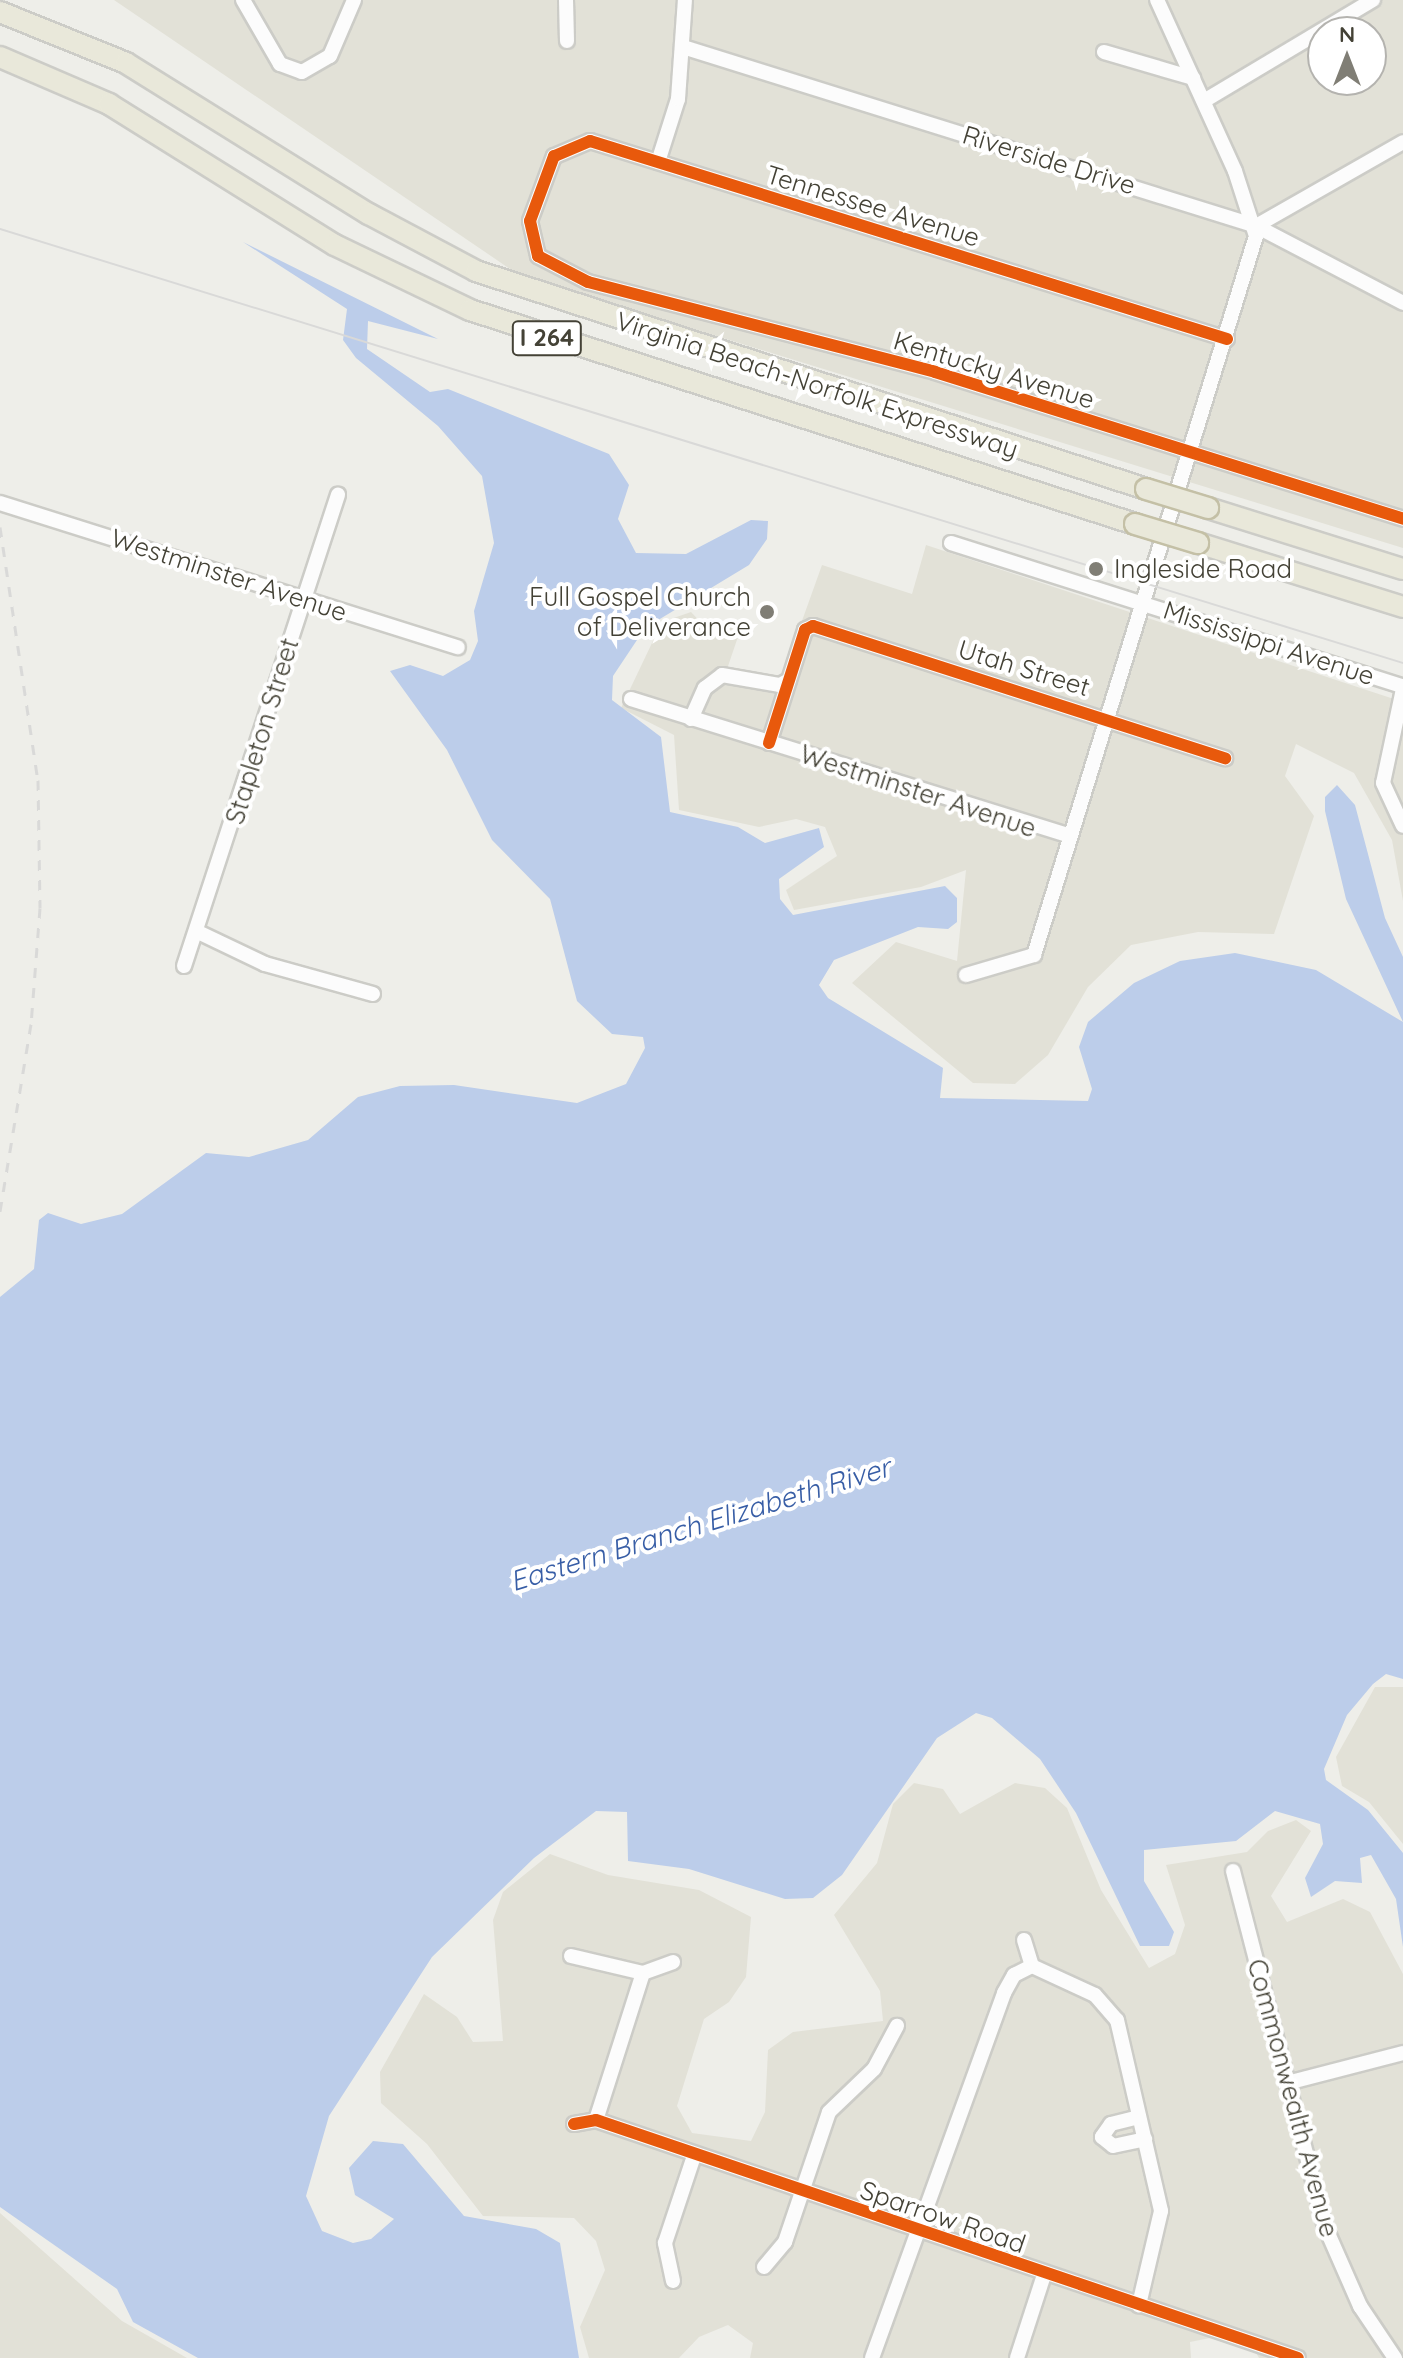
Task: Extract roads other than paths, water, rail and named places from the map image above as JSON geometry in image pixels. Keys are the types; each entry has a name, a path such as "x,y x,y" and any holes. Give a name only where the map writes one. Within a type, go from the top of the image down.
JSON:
{"highway":[{"name":"Virginia Beach-Norfolk Expressway","path":"0,12 126,63 369,214 476,271 1146,489 1403,569"},
{"name":"Virginia Beach-Norfolk Expressway","path":"0,57 109,104 335,245 470,310 1403,607"}],"street":[{"path":"243,0 280,64 302,72 330,56 354,0"},
{"path":"566,0 567,41"},
{"path":"658,162 675,113 685,0"},
{"path":"966,975 1034,955 1068,835 1109,718 1227,339 1256,226 1204,101 1157,0"},
{"path":"1204,101 1373,0"},
{"name":"Riverside Drive","path":"683,47 1256,226 1403,303"},
{"path":"1104,52 1193,78"},
{"name":"Tennessee Avenue","path":"537,199 549,165 569,144 590,141 1227,339"},
{"path":"1256,226 1403,142"},
{"name":"Kentucky Avenue","path":"537,199 533,247 546,263 576,278 679,311 935,372 1403,519"},
{"name":"Stapleton Street","path":"184,966 198,932 338,495"},
{"name":"Westminster Avenue","path":"0,503 458,647"},
{"name":"Mississippi Avenue","path":"951,543 1403,687"},
{"name":"Utah Street","path":"789,680 808,627 1109,718 1225,758"},
{"path":"691,719 699,696 722,675 780,685 789,680"},
{"path":"769,743 789,680"},
{"path":"1401,816 1383,783 1403,687"},
{"name":"Westminster Avenue","path":"631,699 1068,835"},
{"path":"198,932 265,964 373,994"},
{"name":"Commonwealth Avenue","path":"1233,1871 1287,2083 1340,2267 1395,2358"},
{"path":"1024,1940 1032,1966"},
{"path":"571,1956 643,1973 673,1962"},
{"path":"872,2358 907,2251 919,2233 1004,1993 1014,1975 1032,1966 1052,1969 1108,2005 1145,2139 1162,2232 1139,2305"},
{"path":"574,2124 596,2120 643,1973"},
{"path":"764,2267 785,2242 829,2112 874,2069 897,2026"},
{"path":"1287,2083 1403,2053"},
{"path":"1139,2117 1111,2124 1102,2137 1113,2146 1145,2139"},
{"name":"Sparrow Road","path":"596,2120 919,2233 1298,2358"},
{"path":"673,2281 665,2243 694,2156"},
{"path":"1017,2358 1044,2275"}],"water":[{"name":"Eastern Branch Elizabeth River","path":"243,242 438,339 368,321 367,349 430,392 448,389 609,454 629,485 618,519 636,553 686,554 751,520 768,521 767,539 749,565 645,628 613,676 612,700 661,737 670,812 738,827 765,843 819,828 824,847 779,879 780,899 793,915 945,886 957,898 957,922 948,929 918,927 834,960 819,985 828,998 943,1068 940,1098 1088,1101 1092,1089 1079,1047 1088,1022 1134,983 1180,961 1235,953 1316,970 1403,1022 1403,1679 1386,1674 1373,1684 1347,1715 1324,1769 1326,1780 1368,1810 1403,1853 1403,1947 1396,1899 1371,1855 1360,1858 1362,1883 1335,1881 1311,1897 1305,1878 1323,1844 1320,1824 1275,1811 1236,1841 1144,1850 1144,1881 1174,1932 1169,1946 1140,1946 1076,1813 1040,1759 992,1718 976,1713 937,1738 842,1875 813,1898 785,1899 689,1869 628,1861 627,1812 596,1811 534,1858 432,1957 329,2116 306,2196 322,2231 353,2243 371,2239 394,2219 355,2195 349,2168 373,2141 403,2144 464,2216 536,2229 560,2243 579,2358 198,2358 133,2322 117,2289 0,2207 0,1297 34,1269 39,1220 48,1213 81,1224 122,1214 206,1153 249,1157 308,1140 358,1097 400,1086 454,1085 577,1103 626,1084 645,1048 643,1037 612,1034 577,1001 550,899 492,840 447,750 390,671 410,665 443,676 470,660 478,641 474,611 494,543 482,476 438,426 356,358 343,340 347,309"},
{"path":"1337,785 1355,805 1385,918 1403,957 1403,1022 1346,899 1325,811 1325,797"}],"tram line":[{"path":"0,229 1403,663"}],"railway":[{"path":"0,527 38,780 40,908 31,1024 0,1211"}],"place":[{"name":"Ingleside Road","path":"1096,569"},
{"name":"Full Gospel Church of Deliverance","path":"767,612"}]}
